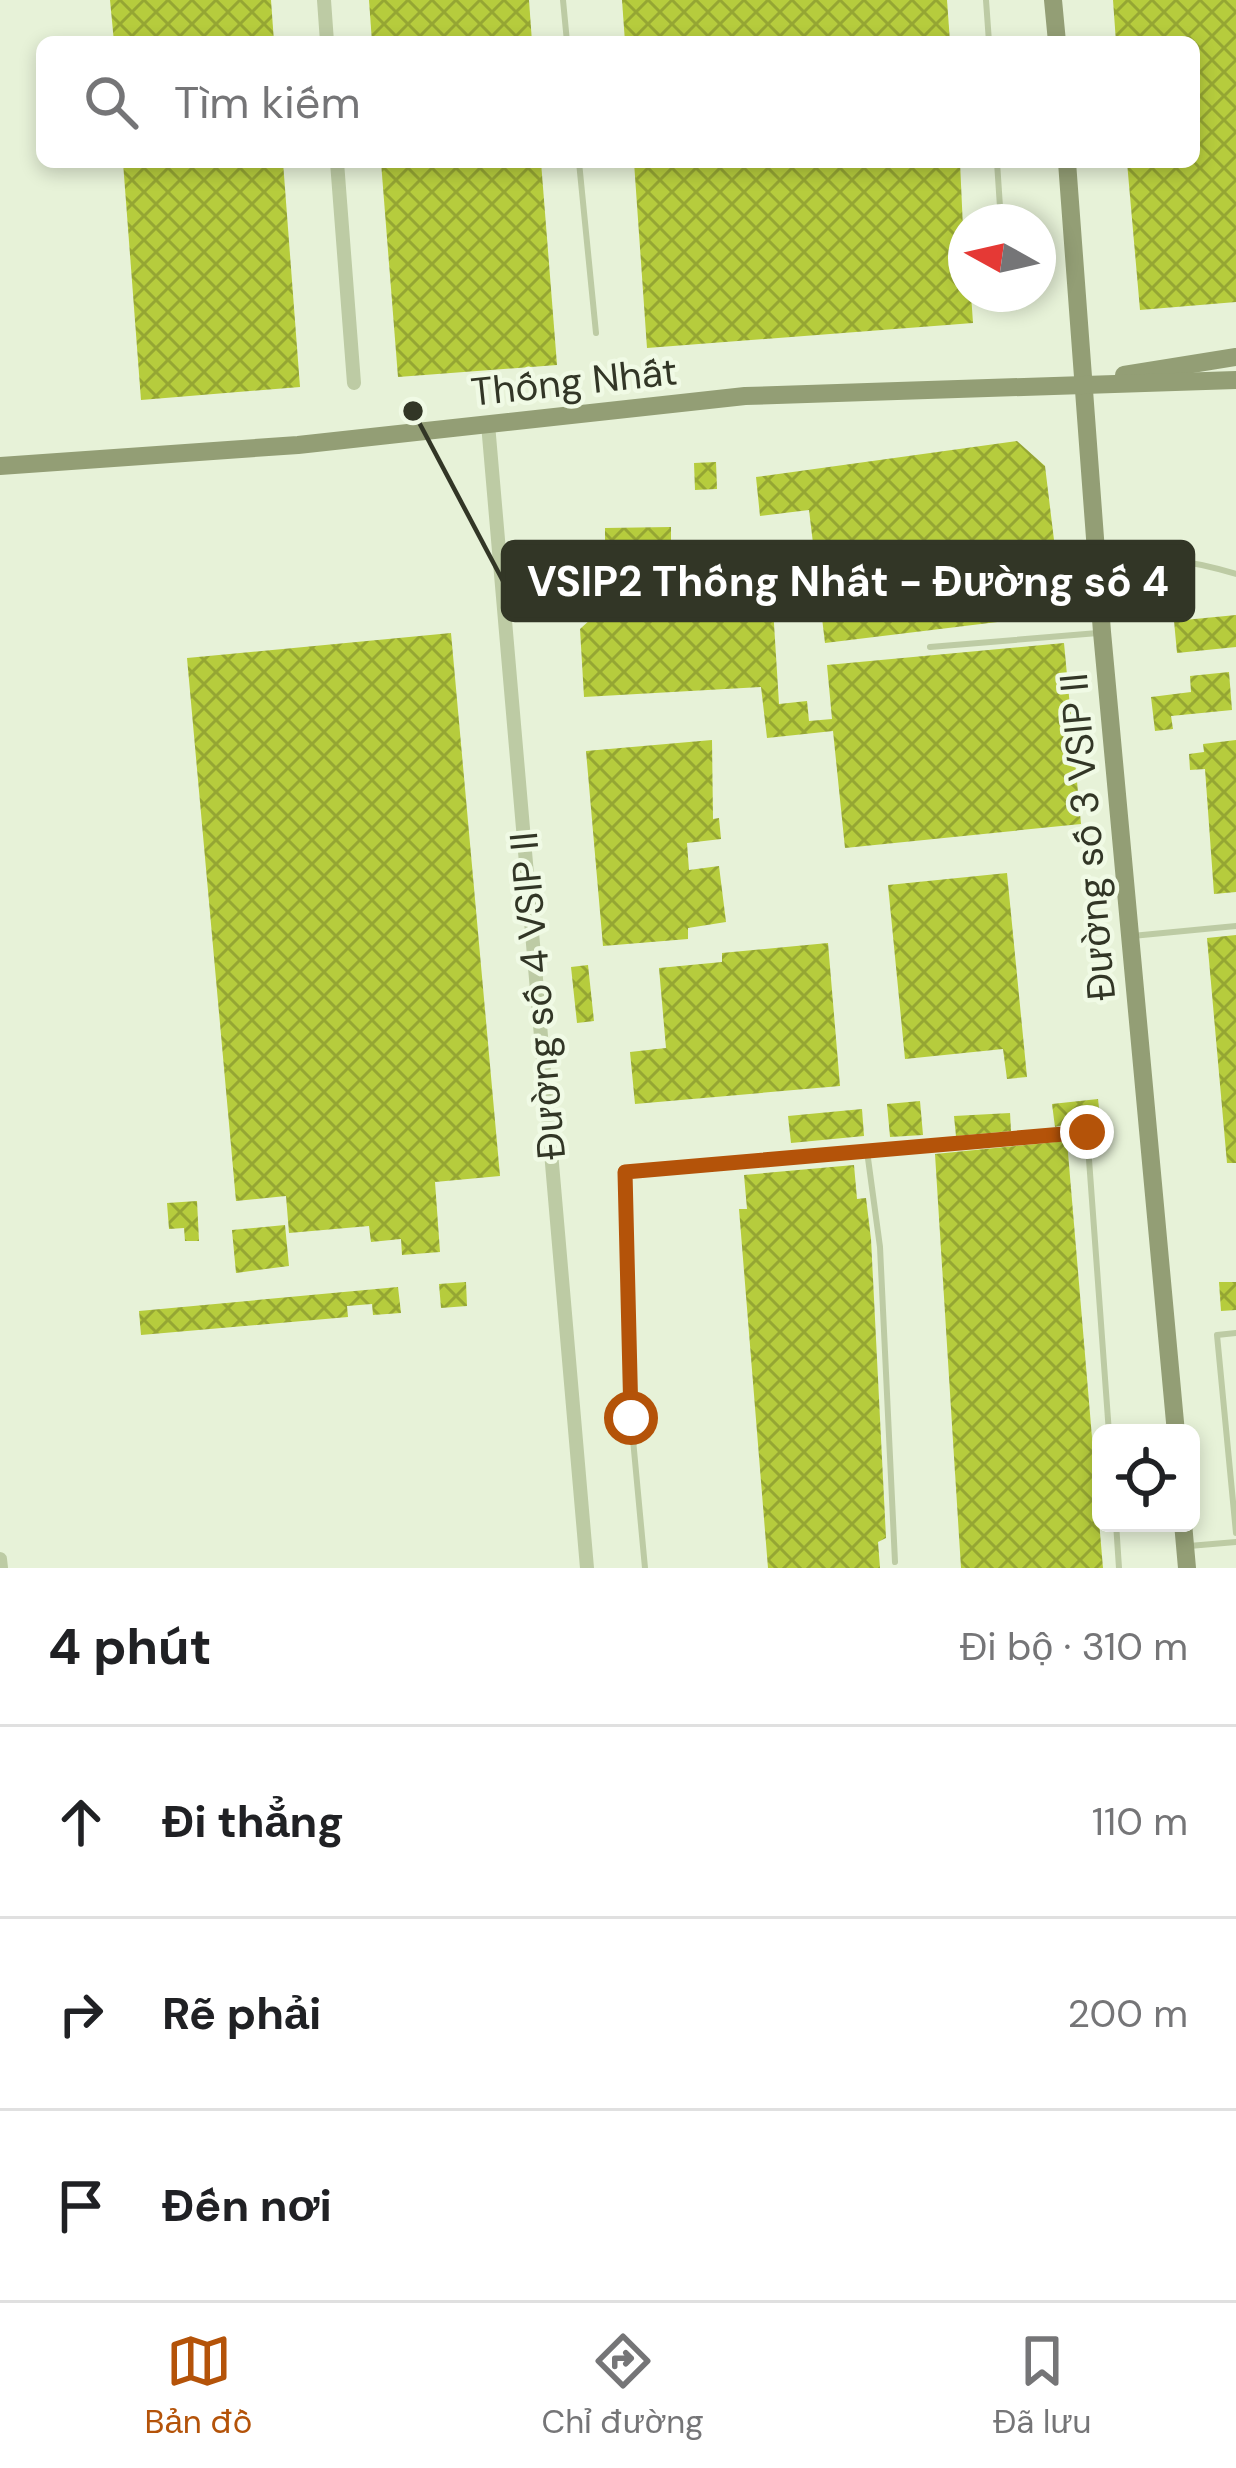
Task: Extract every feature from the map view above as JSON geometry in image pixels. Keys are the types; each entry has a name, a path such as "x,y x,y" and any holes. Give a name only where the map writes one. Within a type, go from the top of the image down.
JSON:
{"street":[{"path":"324,0 327,36"},
{"path":"1053,0 1056,36"},
{"path":"337,168 354,383"},
{"name":"Đường số 3 VSIP II","path":"1067,168 1102,632 1175,1424"},
{"name":"Thống Nhất","path":"1084,383 1236,357"},
{"name":"Thống Nhất","path":"0,466 298,445 745,396 1236,380"},
{"name":"Đường số 4 VSIP II","path":"488,424 587,1568"},
{"path":"1184,1532 1187,1568"},
{"path":"0,1559 1,1568"}],"lane":[{"path":"563,0 566,36"},
{"path":"986,0 989,36"},
{"path":"580,168 596,333"},
{"path":"998,168 1000,204"},
{"path":"1098,564 1141,556 1176,558 1236,574"},
{"path":"930,647 1102,632"},
{"path":"1129,936 1236,926"},
{"path":"645,1568 631,1418 625,1172 1087,1132 1108,1424"},
{"path":"867,1151 880,1246 895,1562"},
{"path":"1236,1333 1217,1335 1236,1532"},
{"path":"1117,1532 1119,1568"},
{"path":"1185,1546 1236,1542"}],"building":[{"path":"110,0 271,0 274,36 113,36"},
{"path":"369,0 529,0 532,36 372,36"},
{"path":"622,0 947,0 950,36 625,36"},
{"path":"1113,0 1236,0 1236,302 1140,310 1128,168 1200,168 1200,36 1116,36"},
{"path":"123,168 283,168 300,387 141,400"},
{"path":"381,168 541,168 557,365 398,377"},
{"path":"634,168 960,168 962,204 948,204 948,312 972,312 973,323 647,348"},
{"path":"1017,441 1045,466 1063,614 825,643 809,510 760,516 756,477"},
{"path":"716,462 717,489 695,490 694,463"},
{"path":"671,527 671,554 627,555 628,568 605,569 605,528"},
{"path":"773,608 779,704 807,701 809,721 832,719 827,665 1064,643 1081,824 845,848 833,731 767,738 761,687 584,697 580,629 591,619"},
{"path":"1236,615 1236,647 1177,653 1174,621"},
{"path":"451,633 500,1176 435,1182 440,1252 402,1255 401,1239 371,1242 369,1226 289,1233 286,1196 236,1201 187,658"},
{"path":"1229,672 1232,710 1171,716 1173,729 1155,731 1151,697 1191,692 1190,676"},
{"path":"712,740 713,819 719,818 721,839 687,843 689,870 719,866 726,922 688,928 688,939 603,946 586,751"},
{"path":"1236,740 1236,892 1214,894 1205,769 1190,770 1189,754 1204,752 1203,744"},
{"path":"1007,873 1027,1077 1007,1079 1003,1049 905,1059 888,885"},
{"path":"1236,935 1236,1163 1227,1163 1207,938"},
{"path":"828,943 840,1086 635,1104 630,1052 666,1048 659,968 722,962 722,953"},
{"path":"588,965 594,1021 577,1023 571,967"},
{"path":"1098,1099 1100,1117 1055,1127 1052,1104"},
{"path":"920,1101 923,1135 890,1137 887,1104"},
{"path":"862,1109 864,1136 791,1143 788,1116"},
{"path":"1010,1113 1011,1131 956,1136 954,1116"},
{"path":"1067,1141 1092,1438 1092,1532 1100,1532 1103,1568 961,1568 935,1154"},
{"path":"854,1165 857,1199 866,1198 871,1239 886,1538 878,1542 880,1568 768,1568 739,1209 747,1209 744,1175"},
{"path":"197,1201 199,1241 185,1241 184,1228 169,1229 167,1203"},
{"path":"285,1225 289,1266 236,1273 232,1230"},
{"path":"466,1282 467,1306 441,1308 439,1284"},
{"path":"1219,1282 1236,1282 1236,1310 1221,1311"},
{"path":"398,1287 401,1313 373,1315 372,1304 347,1306 348,1317 141,1335 139,1311"}],"place":[{"name":"VSIP2 Thống Nhất - Đường số 4","path":"413,411"}],"route":[{"path":"631,1418 625,1172 1087,1132"}]}
